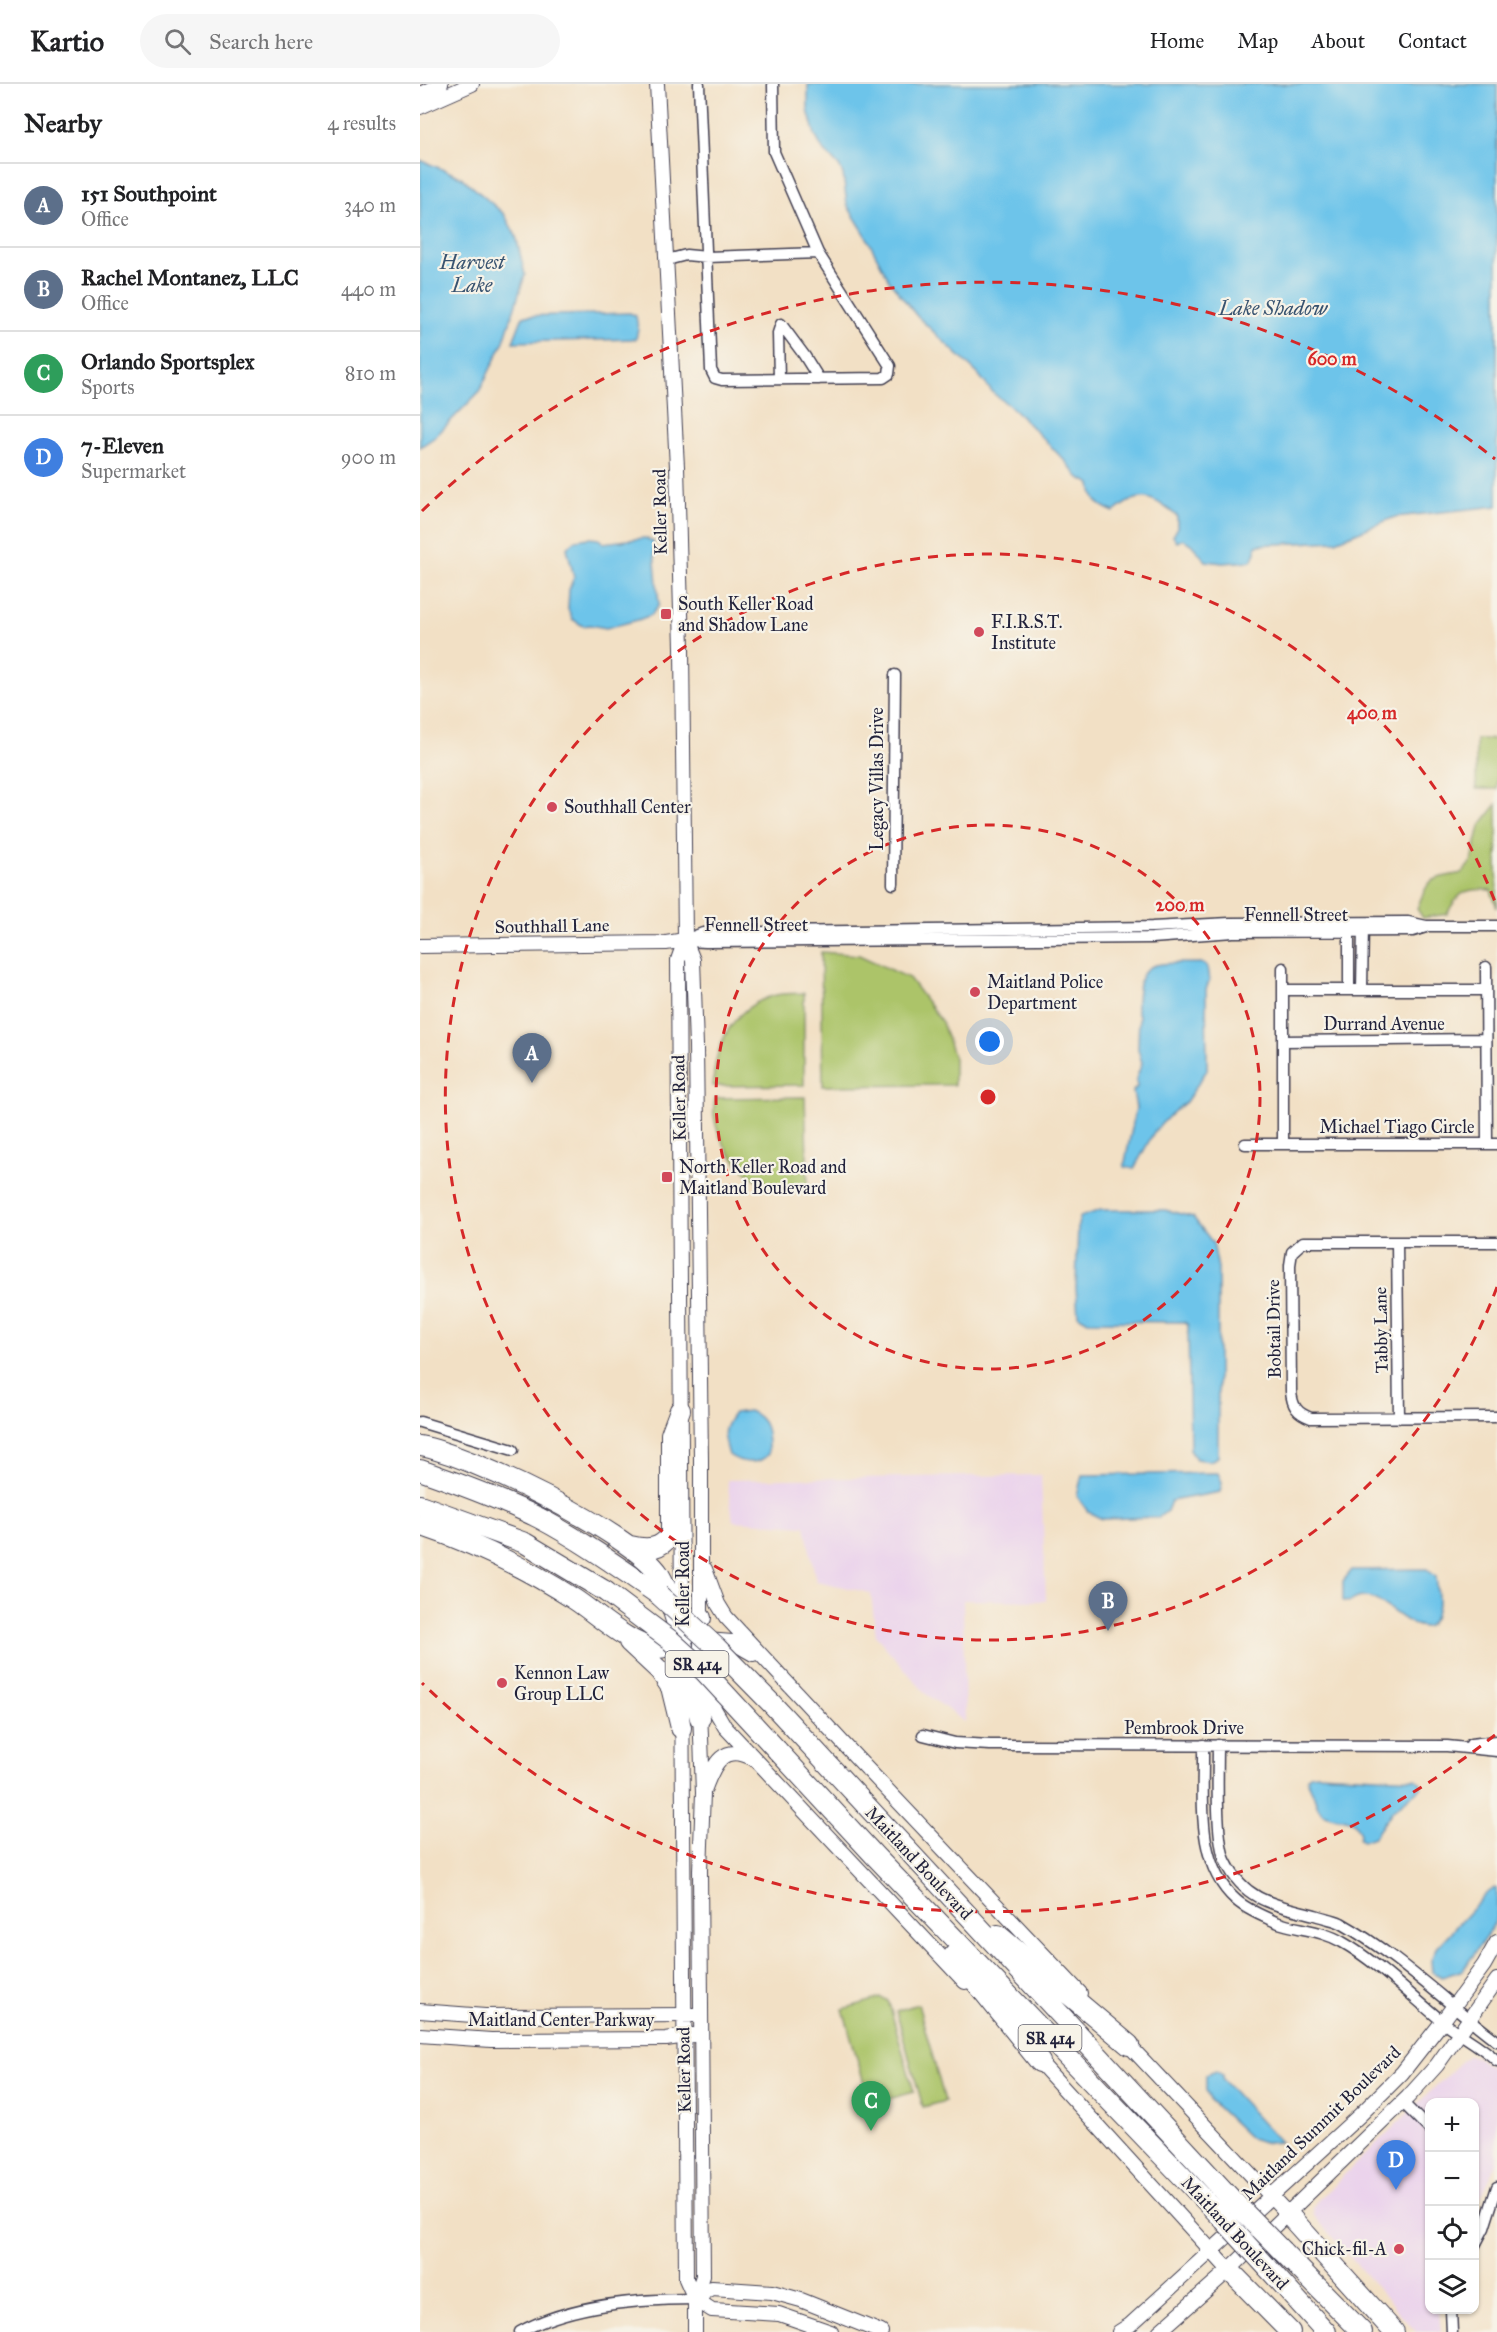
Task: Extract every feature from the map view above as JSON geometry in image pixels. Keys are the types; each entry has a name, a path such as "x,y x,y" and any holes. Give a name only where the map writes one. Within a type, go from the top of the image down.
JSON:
{"highway":[{"path":"630,1546 651,1549 666,1542 671,1534 671,1434 680,1410"},
{"path":"420,1446 487,1468 541,1495 638,1551 658,1573 689,1640 700,1718"},
{"name":"Maitland Boulevard","path":"420,1470 477,1490 540,1519 596,1552 659,1595 717,1648 772,1704 953,1900 1230,2212 1267,2267 1326,2332"},
{"name":"Maitland Boulevard","path":"420,1505 525,1543 605,1592 670,1640 696,1663 875,1857 1230,2212 1282,2251 1362,2332"},
{"path":"420,1525 482,1548 574,1599 644,1645 655,1648 664,1647 689,1640"},
{"path":"617,1629 660,1671 671,1687 681,1728"},
{"path":"875,1857 1040,2062"},
{"path":"953,1900 1020,1952 1129,2045"},
{"path":"1287,2213 1394,2332"},
{"path":"1229,2270 1290,2332"}],"street":[{"path":"420,94 441,84"},
{"path":"420,107 472,84"},
{"name":"Keller Road","path":"657,84 667,260 682,648 685,940 678,960 680,1410 689,1640 701,1673 703,2276 695,2299 695,2332"},
{"path":"699,84 711,370 715,378 723,380 883,378 889,374 890,366 818,253 774,152 773,84"},
{"path":"667,260 686,255 707,257 818,253"},
{"path":"779,379 778,333 781,324 819,379"},
{"name":"Legacy Villas Drive","path":"893,884 895,675"},
{"name":"Fennell Street","path":"685,940 706,942 986,934 1132,933 1230,923 1363,927 1408,922 1426,926 1497,926"},
{"path":"1349,927 1349,990"},
{"path":"1362,990 1363,927"},
{"name":"Keller Road","path":"685,940 693,960 700,1378 701,1558 689,1640 681,1728 687,2279 695,2299"},
{"name":"Southhall Lane","path":"420,946 666,943 685,940"},
{"path":"1349,965 1362,965"},
{"name":"Michael Tiago Circle","path":"1245,1144 1492,1144 1486,1039 1486,967"},
{"path":"1282,968 1283,1144"},
{"path":"1282,990 1486,990"},
{"name":"Durrand Avenue","path":"1283,1041 1486,1039"},
{"path":"680,1204 698,1204"},
{"name":"Bobtail Drive","path":"1497,1242 1303,1242 1292,1252 1290,1265 1292,1402 1300,1414 1311,1418 1497,1417"},
{"name":"Tabby Lane","path":"1397,1242 1399,1418"},
{"path":"680,1386 700,1378"},
{"path":"680,1386 700,1393"},
{"path":"420,1422 513,1450"},
{"path":"701,1558 718,1604 726,1617 1287,2213"},
{"path":"689,1640 732,1642 744,1648 779,1675"},
{"path":"701,1673 715,1710 725,1726 1040,2062 1229,2270"},
{"name":"Pembrook Drive","path":"923,1735 955,1743 990,1745 1447,1746 1497,1751"},
{"name":"Pembrook Drive","path":"1447,1746 1497,1741"},
{"path":"1203,1745 1205,1828 1209,1855 1218,1878 1236,1900 1255,1913 1279,1923 1317,1932 1341,1941 1363,1956 1442,2022 1497,2061"},
{"path":"1218,1745 1220,1839 1225,1861 1238,1882 1256,1898 1283,1908 1339,1922 1371,1942 1497,2041"},
{"path":"703,1793 713,1766 722,1756 740,1754 758,1761"},
{"name":"Maitland Summit Boulevard","path":"1119,2332 1130,2325 1360,2115 1402,2073 1484,1965 1497,1942"},
{"path":"1159,2332 1229,2270 1402,2102 1437,2065 1497,1980"},
{"name":"Maitland Center Parkway","path":"420,2011 485,2016 701,2016"},
{"path":"485,2016 491,2040"},
{"path":"491,2040 501,2016"},
{"name":"Maitland Center Parkway","path":"420,2035 491,2040 666,2038 702,2034"},
{"path":"1402,2102 1425,2125"},
{"path":"1479,2226 1497,2187"},
{"path":"1479,2226 1497,2214"},
{"path":"520,2332 564,2315 624,2301 695,2299 712,2288 772,2292 801,2300 881,2332"},
{"path":"695,2299 712,2310 779,2313 831,2332"},
{"path":"1451,2314 1452,2332"}],"shaded area":[{"path":"1041,1475 1046,1601 963,1600 965,1722 926,1694 876,1636 871,1593 816,1581 805,1526 733,1521 727,1480"},
{"path":"1468,2055 1478,2058 1497,2072 1497,2163 1479,2201 1479,2098 1425,2098 1425,2314 1439,2314 1441,2332 1416,2332 1314,2216 1313,2209 1316,2202"}],"green space":[{"path":"1476,739 1497,739 1497,789 1476,789"},
{"path":"1497,804 1497,908 1491,890 1475,890 1464,893 1455,900 1447,914 1423,918 1417,909 1424,890 1436,879 1462,873 1472,861 1480,826"},
{"path":"821,952 859,955 909,978 942,1022 954,1058 954,1085 823,1086"},
{"path":"804,993 804,1085 713,1086 717,1056 722,1042 737,1018 761,1000 779,994"},
{"path":"805,1097 808,1188 773,1185 753,1178 737,1163 724,1145 716,1125 715,1098"},
{"path":"881,1998 888,2000 914,2092 870,2104 843,2009"},
{"path":"918,2004 945,2101 923,2107 896,2011"}],"water":[{"name":"Lake Shadow","path":"808,84 1497,84 1497,506 1395,517 1336,541 1256,545 1256,553 1251,561 1223,563 1206,561 1191,544 1183,539 1177,542 1173,536 1177,529 1177,516 1153,500 1139,498 1132,500 1114,512 1104,507 1095,499 1091,484 1078,477 1015,410 993,393 978,374 916,315 889,280 847,205 843,174 839,166 822,148 815,135 808,110"},
{"name":"Harvest Lake","path":"420,160 461,177 504,214 516,236 525,275 504,341 479,392 435,437 420,447"},
{"path":"630,313 636,316 638,328 636,339 513,342 523,316"},
{"path":"645,538 653,541 659,605 651,615 606,628 583,626 572,619 568,609 569,590 574,577 567,548 576,540 599,539 603,543"},
{"path":"1201,963 1207,966 1209,981 1206,990 1207,1070 1186,1102 1154,1132 1134,1169 1124,1167 1136,1108 1133,1091 1137,1087 1136,1079 1142,1063 1138,1049 1139,1015 1137,1013 1140,981 1144,972 1159,964"},
{"path":"1101,1210 1165,1210 1193,1217 1213,1243 1218,1268 1218,1457 1210,1461 1196,1459 1190,1450 1188,1325 1184,1322 1088,1321 1078,1315 1076,1288 1078,1225 1080,1217"},
{"path":"749,1411 756,1414 764,1423 767,1434 768,1454 755,1462 738,1460 729,1455 725,1437 725,1428 734,1413"},
{"path":"1218,1473 1222,1482 1220,1492 1171,1501 1167,1511 1159,1517 1102,1519 1088,1512 1077,1496 1082,1475"},
{"path":"1427,1569 1436,1577 1438,1597 1435,1616 1427,1627 1406,1620 1369,1597 1360,1597 1350,1602 1343,1601 1343,1581 1352,1570"},
{"path":"1317,1774 1416,1779 1421,1783 1421,1788 1393,1810 1374,1837 1363,1841 1359,1839 1360,1834 1354,1822 1329,1816 1320,1810 1307,1778"},
{"path":"1497,1888 1497,1916 1490,1931 1463,1970 1442,1977 1432,1972 1431,1960 1436,1948 1486,1894"},
{"path":"1216,2071 1280,2142 1267,2143 1250,2138 1210,2100 1206,2090 1206,2075"}],"place":[{"name":"South Keller Road and Shadow Lane","path":"666,614"},
{"name":"F.I.R.S.T. Institute","path":"979,632"},
{"name":"Southhall Center","path":"552,807"},
{"name":"Maitland Police Department","path":"975,992"},
{"name":"151 Southpoint","path":"532,1083"},
{"name":"North Keller Road and Maitland Boulevard","path":"667,1177"},
{"name":"Rachel Montanez, LLC","path":"1108,1631"},
{"name":"Kennon Law Group LLC","path":"502,1683"},
{"name":"Orlando Sportsplex","path":"871,2131"},
{"name":"7-Eleven","path":"1396,2190"},
{"name":"Chick-fil-A","path":"1399,2249"}]}
